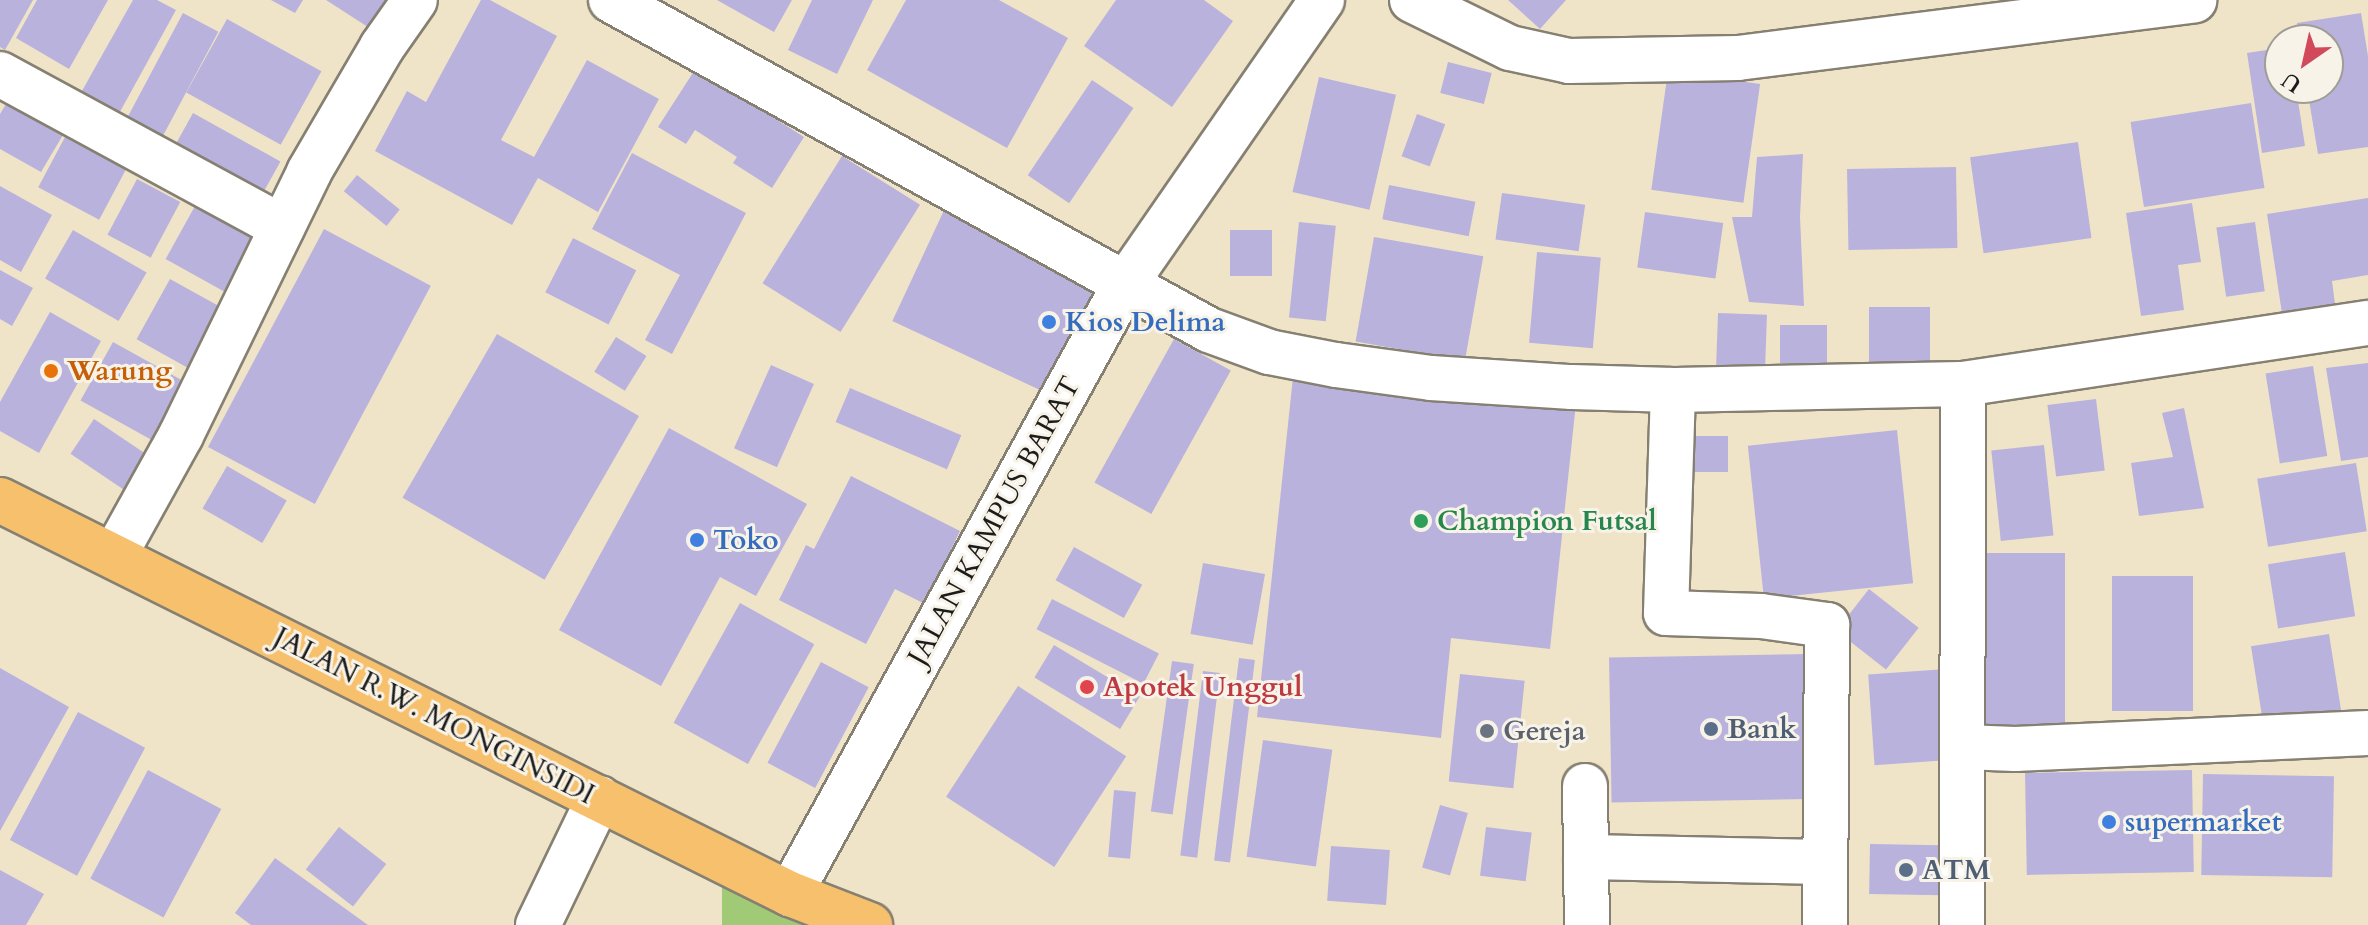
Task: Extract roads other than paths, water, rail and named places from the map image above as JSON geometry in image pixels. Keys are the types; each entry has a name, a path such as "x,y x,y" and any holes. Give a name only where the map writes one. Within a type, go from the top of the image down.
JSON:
{"highway":[{"name":"JALAN R.W. MONGINSIDI","path":"0,500 790,894 870,925"}],"street":[{"path":"114,556 181,435 316,159 382,47 415,0"},
{"path":"611,0 1124,286 1209,330 1269,352 1322,363 1431,378 1673,390 1963,384 2368,323"},
{"name":"JALAN KAMPUS BARAT","path":"790,894 1124,286 1322,0"},
{"path":"1412,0 1510,48 1569,61 1738,58 2194,0"},
{"path":"0,74 282,227"},
{"path":"1962,925 1963,384"},
{"path":"1673,390 1666,613 1761,616 1827,625 1825,925"},
{"path":"1963,747 2029,749 2368,733"},
{"path":"1585,786 1587,925"},
{"path":"538,925 599,798"},
{"path":"1586,857 1704,862 1824,862"}],"place":[{"name":"Kios Delima","path":"1049,322"},
{"name":"Warung","path":"51,371"},
{"name":"Champion Futsal","path":"1421,521"},
{"name":"Toko","path":"697,540"},
{"name":"Apotek Unggul","path":"1087,687"},
{"name":"Bank","path":"1711,729"},
{"name":"Gereja","path":"1487,731"},
{"name":"supermarket","path":"2109,822"},
{"name":"ATM","path":"1906,870"}]}
